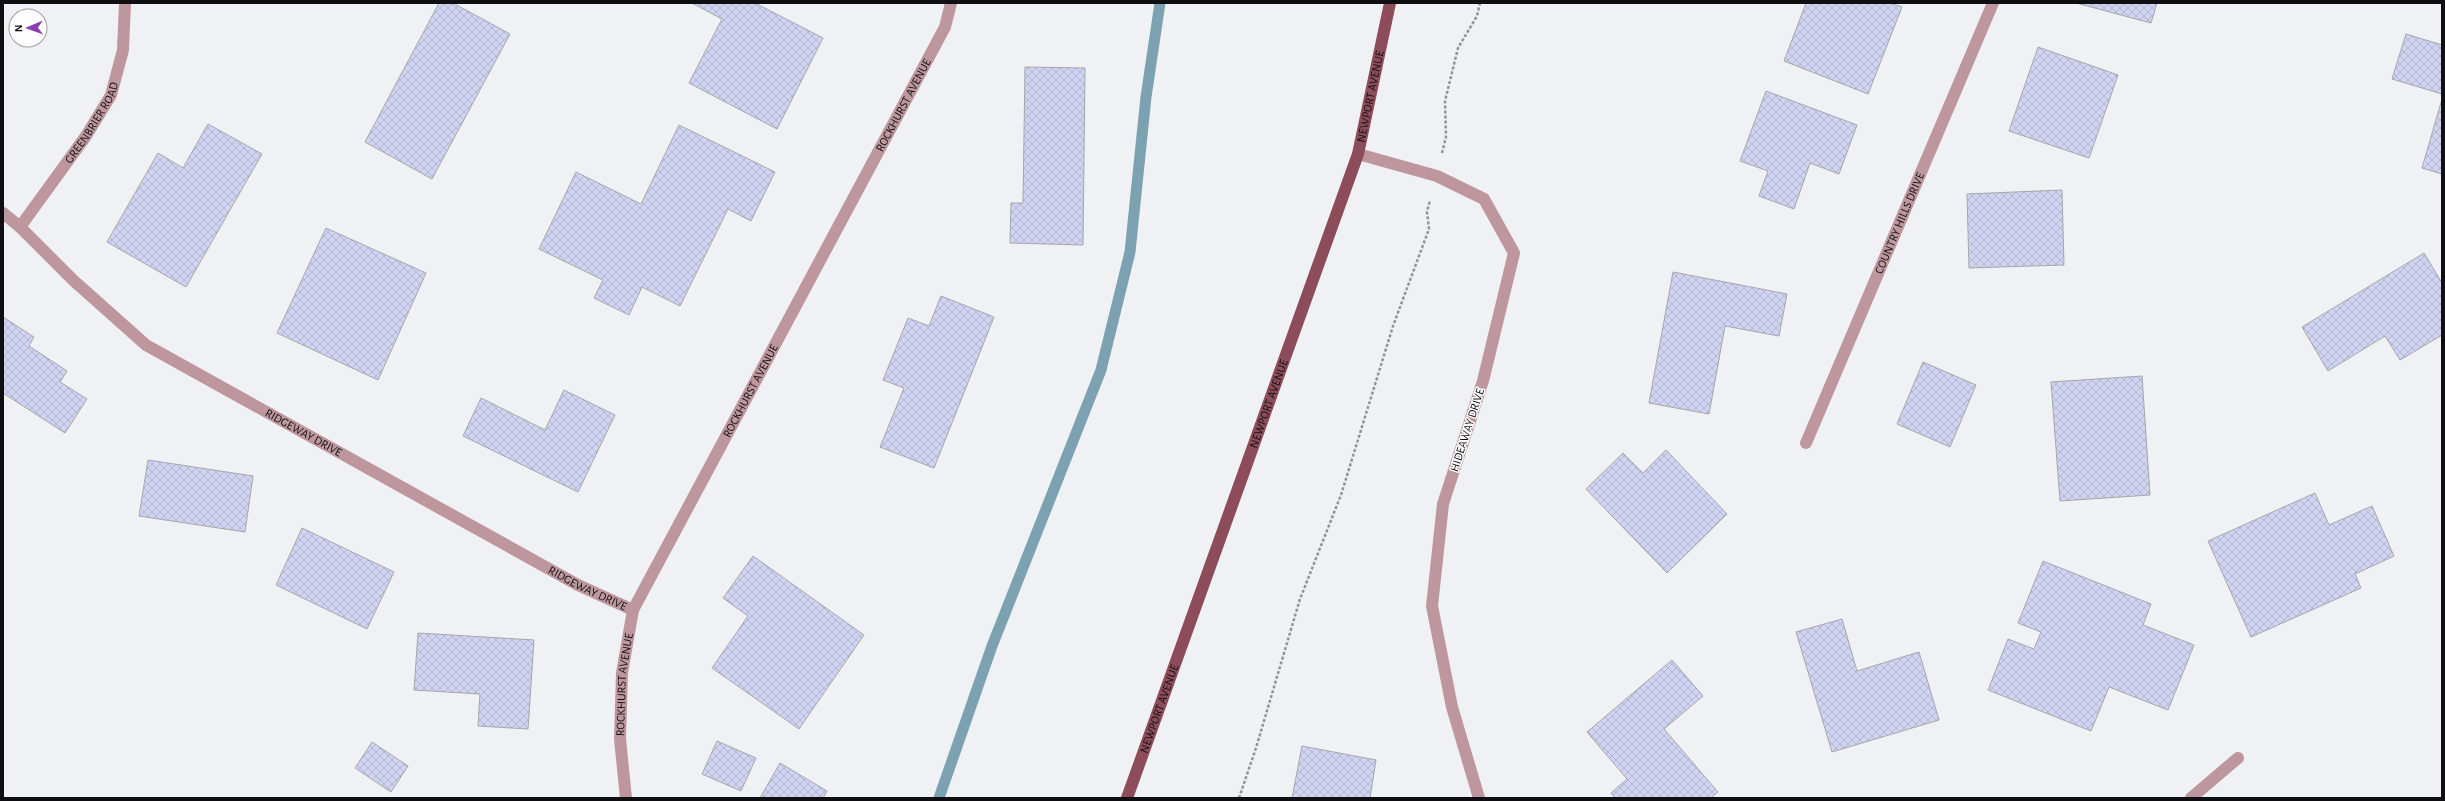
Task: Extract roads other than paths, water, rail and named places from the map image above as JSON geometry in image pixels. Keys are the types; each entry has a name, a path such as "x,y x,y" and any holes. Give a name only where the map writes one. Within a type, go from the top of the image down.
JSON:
{"main road":[{"name":"NEWPORT AVENUE","path":"1128,798 1358,154 1390,3"}],"street":[{"name":"GREENBRIER ROAD","path":"20,227 86,136 111,95 123,50 125,3"},
{"name":"ROCKHURST AVENUE","path":"626,798 620,739 622,673 633,610 944,27 951,3"},
{"name":"COUNTRY HILLS DRIVE","path":"1806,443 1993,3"},
{"name":"HIDEAWAY DRIVE","path":"1358,154 1437,176 1484,199 1514,253 1483,381 1443,504 1432,606 1452,707 1480,798"},
{"name":"RIDGEWAY DRIVE","path":"3,213 20,227 73,280 146,345 578,585 633,610"},
{"path":"2191,798 2238,758"}],"waterway":[{"path":"939,798 992,646 1101,370 1130,252 1146,97 1160,3"}]}
